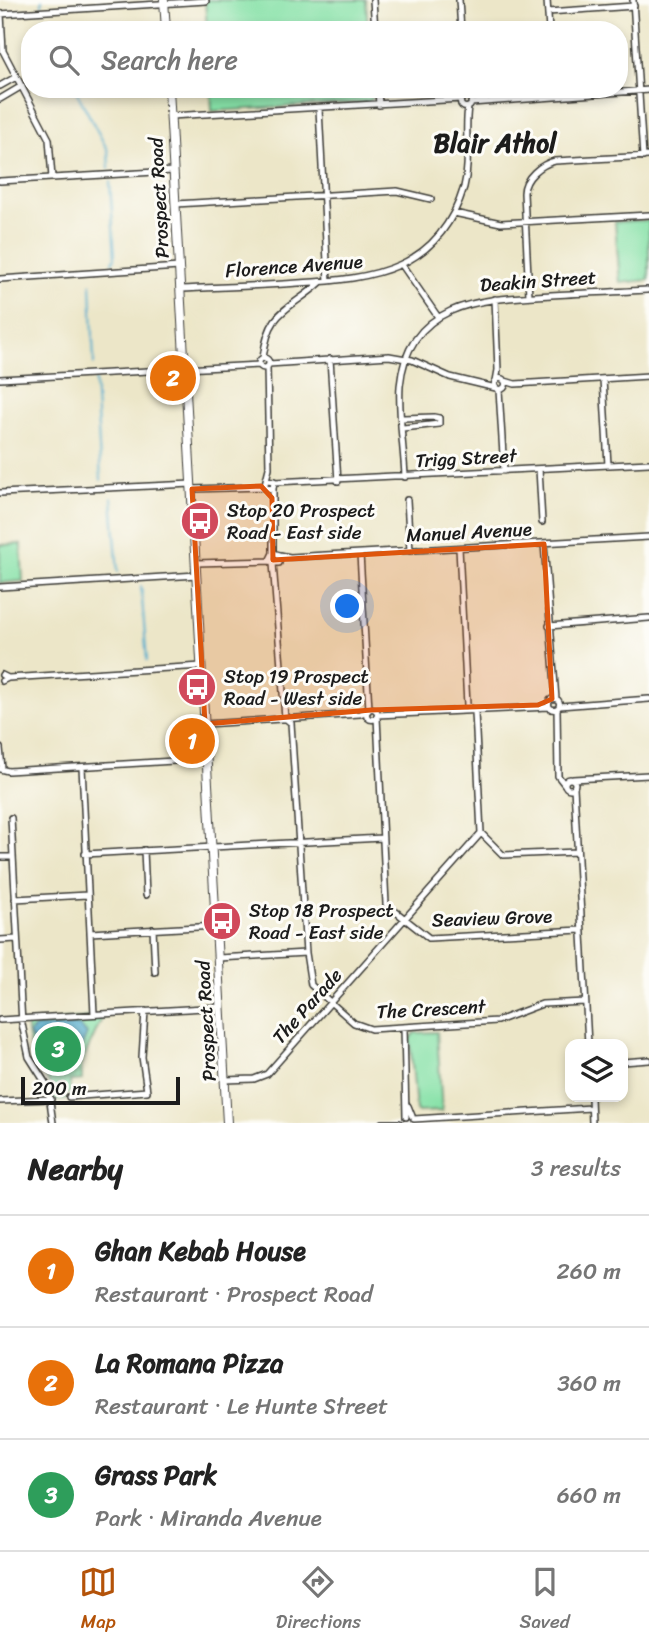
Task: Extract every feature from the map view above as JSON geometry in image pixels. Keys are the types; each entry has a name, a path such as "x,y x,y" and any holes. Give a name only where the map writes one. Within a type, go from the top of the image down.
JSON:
{"main road":[{"path":"164,2 165,21"},
{"name":"Prospect Road","path":"170,98 181,349 185,363 227,1123"}],"street":[{"path":"86,0 87,8"},
{"path":"373,0 374,21"},
{"path":"547,0 548,21"},
{"path":"21,84 3,51 0,14 206,1"},
{"path":"460,1 461,21"},
{"path":"529,296 524,185 546,163 646,157 634,3 548,12"},
{"path":"0,86 16,77"},
{"path":"0,99 21,87"},
{"path":"628,91 649,90"},
{"path":"28,98 49,139 52,178"},
{"path":"379,98 379,105"},
{"name":"Florence Avenue","path":"180,289 358,279 402,265 427,248 454,214 464,184 468,155 465,98"},
{"path":"171,116 505,98"},
{"path":"285,718 264,348 265,338 277,315 325,281 319,108"},
{"path":"0,181 173,171"},
{"path":"176,204 397,191 431,199"},
{"path":"454,214 491,222 649,215"},
{"path":"402,265 438,317"},
{"path":"0,279 179,267"},
{"name":"Deakin Street","path":"405,477 400,387 407,358 420,335 438,317 472,302 495,299 648,290"},
{"path":"495,299 504,471"},
{"path":"0,379 185,363 248,364 407,358 450,377 485,385 649,376"},
{"path":"330,359 338,481"},
{"path":"603,379 608,466"},
{"path":"403,418 439,418 439,424 403,428"},
{"name":"Trigg Street","path":"0,493 255,486 649,463"},
{"path":"539,469 542,522"},
{"path":"407,500 410,551"},
{"name":"Manuel Avenue","path":"196,563 649,537"},
{"path":"544,544 558,773 570,784 574,797 588,1039"},
{"path":"459,548 470,708 475,712 481,833 503,855 577,852"},
{"name":"Seaview Grove","path":"360,554 370,698 375,725 386,904 404,921 429,938 581,930"},
{"path":"1,587 197,575"},
{"path":"549,626 649,618"},
{"path":"2,678 202,666"},
{"path":"205,724 649,699"},
{"name":"The Crescent","path":"285,718 292,723 306,953 311,985 361,1028 497,1021 542,1004 585,1002"},
{"path":"0,748 1,768 8,771 207,759"},
{"path":"82,767 94,1014"},
{"path":"570,784 583,779 649,775"},
{"path":"11,818 22,1018 29,1057 48,1087 53,1123"},
{"name":"The Parade","path":"225,1080 254,1079 267,1074 481,833"},
{"path":"85,854 382,838"},
{"path":"144,850 146,895"},
{"path":"0,857 13,856"},
{"path":"15,899 88,895"},
{"path":"90,933 216,926"},
{"path":"153,929 155,972"},
{"path":"0,940 16,939"},
{"path":"218,958 306,953"},
{"path":"0,1020 220,1007"},
{"path":"69,1097 144,1093 149,1090 142,1057 145,1011"},
{"path":"404,1027 408,1120"},
{"path":"628,1062 649,1060"},
{"path":"78,1089 78,1096"},
{"path":"0,1101 51,1099"},
{"path":"591,1102 592,1123"},
{"path":"382,1123 591,1108"},
{"path":"500,1114 500,1123"}],"highlighted area":[{"path":"261,486 272,498 273,560 544,544 552,699 538,705 371,710 205,724 192,489"}],"green space":[{"path":"205,0 366,0 367,21 206,21"},
{"path":"211,98 372,98 369,102 212,111"},
{"path":"649,220 649,280 620,283 615,222"},
{"path":"21,544 23,581 0,583 0,545"},
{"path":"103,1016 81,1064 82,1080 70,1081 70,1093 66,1094 66,1100 54,1101 48,1081 33,1053 27,1034 27,1023"},
{"path":"437,1032 442,1111 418,1112 410,1039 414,1033"}],"water":[{"path":"79,1025 87,1034 72,1062 61,1070 44,1069 29,1033 36,1027"}],"waterway":[{"path":"42,0 42,5"},
{"path":"80,98 108,151 109,169"},
{"path":"110,182 115,258 112,263"},
{"path":"91,283 94,364"},
{"path":"95,380 101,480"},
{"path":"112,498 118,572"},
{"path":"141,586 147,661"}],"place":[{"name":"La Romana Pizza","path":"173,378"},
{"name":"Stop 20 Prospect Road - East side","path":"200,521"},
{"name":"Stop 19 Prospect Road - West side","path":"197,687"},
{"name":"Ghan Kebab House","path":"192,741"},
{"name":"Stop 18 Prospect Road - East side","path":"222,921"},
{"name":"Grass Park","path":"58,1049"}],"district":[{"name":"Blair Athol","path":"495,143"}]}
